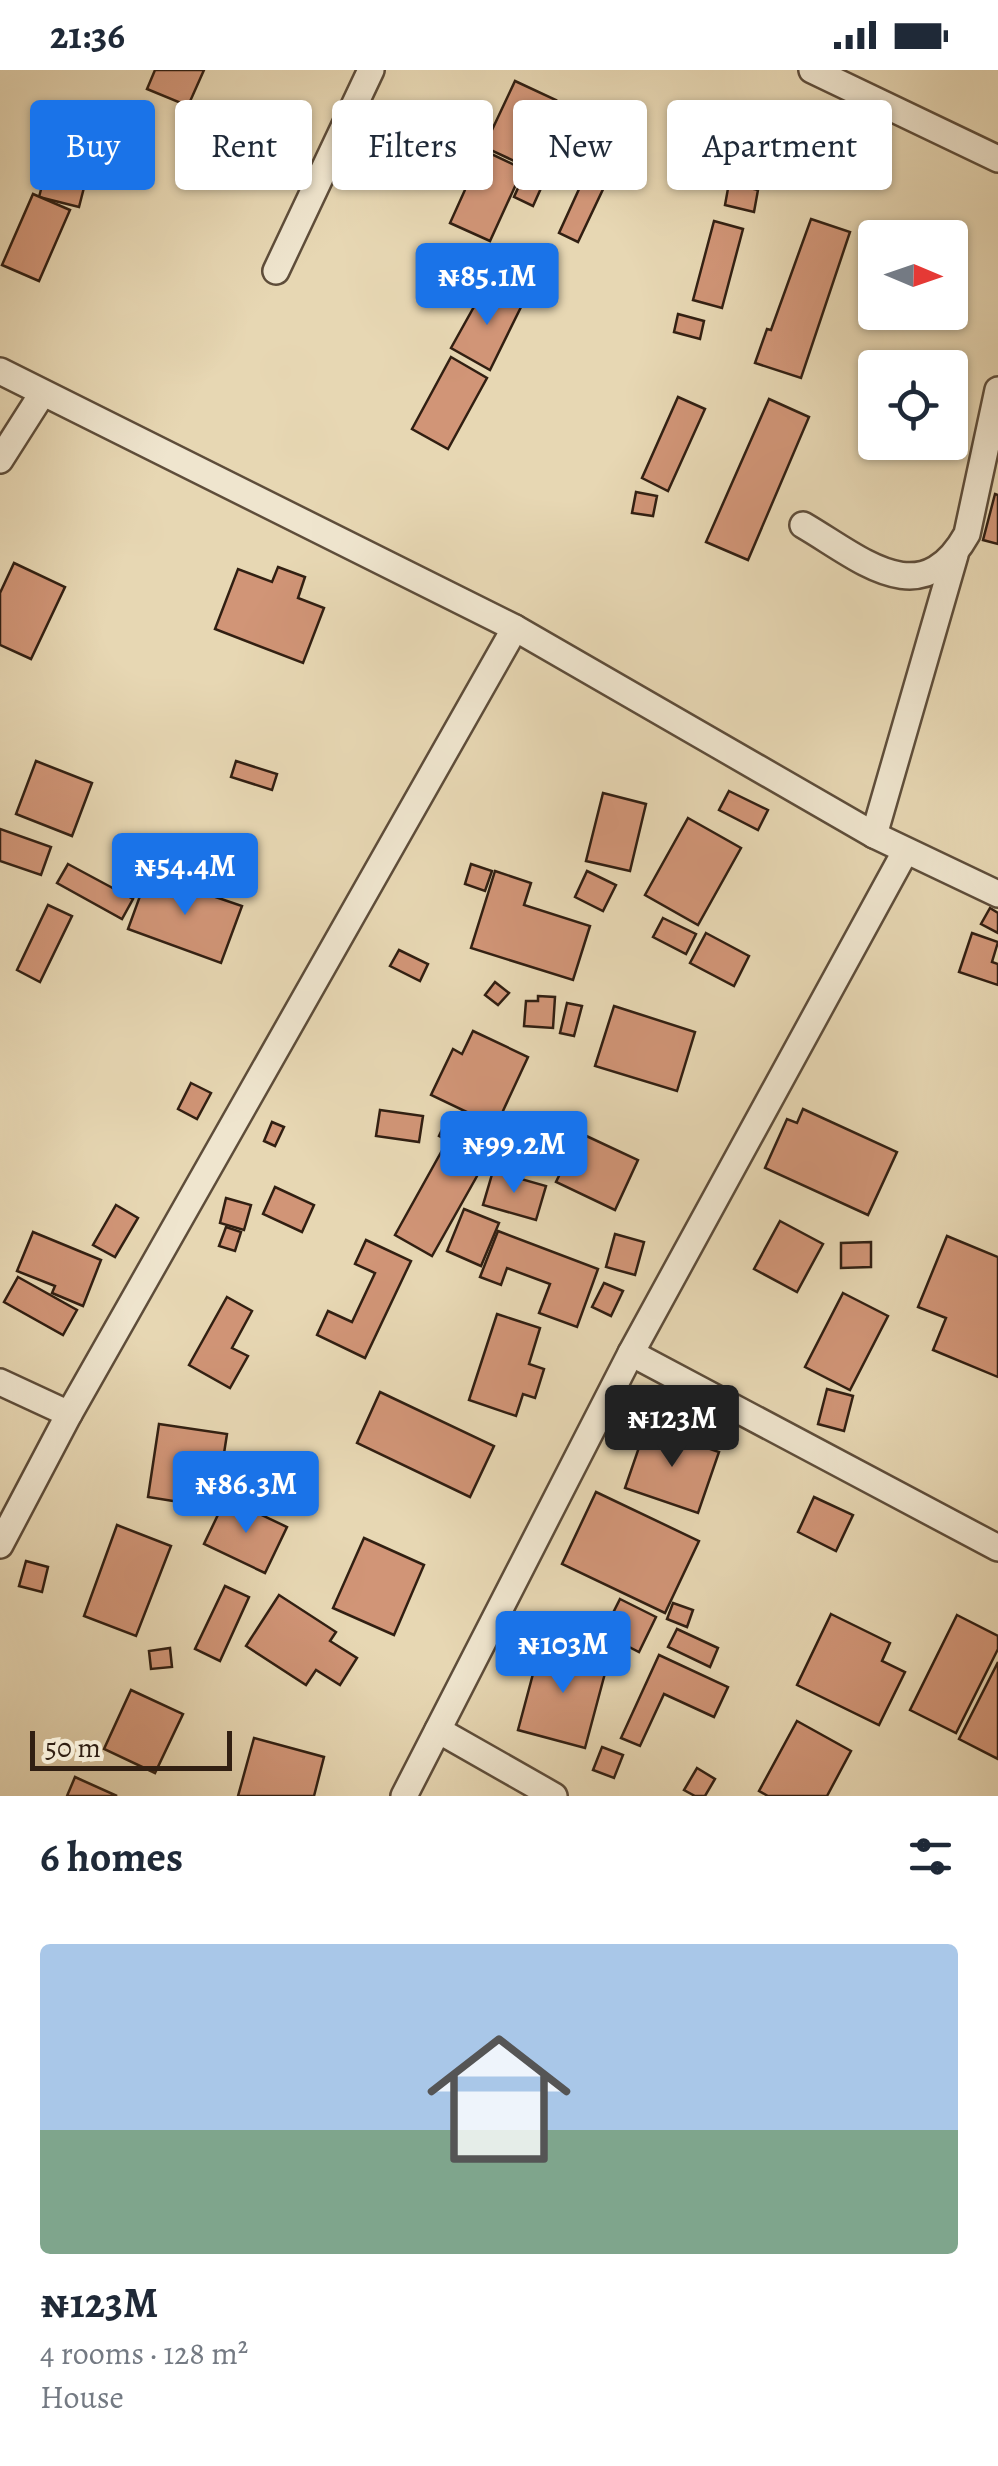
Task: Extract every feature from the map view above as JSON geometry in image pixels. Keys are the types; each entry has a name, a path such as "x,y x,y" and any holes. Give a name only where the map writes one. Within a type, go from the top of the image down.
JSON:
{"street":[{"path":"276,270 372,70"},
{"path":"812,70 998,160"},
{"path":"0,371 515,628 904,852 998,894"},
{"path":"874,835 955,555 973,512 998,390"},
{"path":"0,460 42,394"},
{"path":"802,525 891,576 938,570 955,555"},
{"path":"0,1545 70,1414 515,628"},
{"path":"404,1796 631,1352 904,852"},
{"path":"631,1352 998,1548"},
{"path":"0,1382 70,1414"},
{"path":"438,1730 554,1796"}],"building":[{"path":"155,70 204,70 191,100 175,101 147,89"},
{"path":"515,81 556,100 513,100 513,160 493,151 493,128"},
{"path":"493,155 513,164 513,190 490,241 450,223 465,190 493,190"},
{"path":"41,190 83,190 79,207 39,197"},
{"path":"517,190 540,190 533,206 514,197"},
{"path":"579,190 603,190 578,242 559,233"},
{"path":"728,190 758,190 754,212 725,205"},
{"path":"33,194 70,210 39,281 2,265"},
{"path":"811,219 850,232 801,378 755,363"},
{"path":"714,221 743,229 722,308 693,300"},
{"path":"485,287 521,307 490,370 451,348"},
{"path":"678,314 704,321 700,339 674,332"},
{"path":"451,357 487,378 448,449 412,429"},
{"path":"678,397 705,409 668,491 642,478"},
{"path":"769,399 809,417 748,560 706,542"},
{"path":"636,492 657,496 653,516 632,513"},
{"path":"995,494 998,495 998,544 983,540"},
{"path":"14,563 65,587 31,659 0,645 0,593"},
{"path":"278,567 305,577 298,598 324,608 303,663 215,629 238,569 272,582"},
{"path":"36,761 92,783 72,836 16,814"},
{"path":"236,761 277,774 272,790 231,777"},
{"path":"729,791 768,810 758,830 719,810"},
{"path":"603,793 646,804 630,871 586,861"},
{"path":"688,818 741,848 698,925 645,895"},
{"path":"0,829 51,847 41,875 0,861"},
{"path":"68,864 133,899 122,919 57,883"},
{"path":"471,864 492,871 485,891 465,884"},
{"path":"495,871 531,883 524,905 590,926 573,980 471,948"},
{"path":"587,871 616,885 603,911 575,897"},
{"path":"148,874 242,906 221,963 128,929"},
{"path":"48,905 72,916 40,982 17,970"},
{"path":"990,908 998,913 998,933 981,924"},
{"path":"663,918 696,934 686,954 653,937"},
{"path":"706,933 749,956 734,986 690,963"},
{"path":"972,933 998,942 992,962 998,964 998,985 959,972"},
{"path":"399,950 428,964 420,981 390,966"},
{"path":"495,982 509,993 498,1005 485,995"},
{"path":"538,996 555,997 553,1028 524,1026 526,1001 538,1001"},
{"path":"567,1003 582,1006 574,1036 560,1033"},
{"path":"614,1006 695,1032 677,1091 595,1066"},
{"path":"473,1031 528,1057 496,1126 431,1095 453,1049 462,1054"},
{"path":"191,1083 211,1093 197,1119 178,1109"},
{"path":"803,1109 897,1152 868,1215 765,1168 787,1119 797,1123"},
{"path":"380,1110 423,1116 419,1142 376,1136"},
{"path":"449,1115 495,1139 484,1160 439,1136"},
{"path":"525,1115 560,1131 541,1172 507,1156"},
{"path":"272,1122 284,1127 275,1146 264,1141"},
{"path":"580,1133 638,1160 615,1210 556,1182"},
{"path":"444,1147 481,1169 432,1256 395,1235"},
{"path":"493,1171 546,1186 536,1220 483,1205"},
{"path":"275,1187 314,1205 302,1232 263,1214"},
{"path":"226,1198 251,1205 244,1230 220,1223"},
{"path":"116,1205 138,1218 115,1257 93,1245"},
{"path":"464,1209 499,1223 481,1266 447,1251"},
{"path":"780,1221 823,1244 797,1292 754,1269"},
{"path":"226,1227 241,1232 235,1251 219,1246"},
{"path":"498,1231 598,1269 577,1327 539,1313 550,1284 507,1268 501,1285 480,1277"},
{"path":"33,1232 101,1260 83,1306 52,1293 55,1286 17,1271"},
{"path":"615,1234 644,1242 635,1275 606,1267"},
{"path":"947,1236 998,1257 998,1377 933,1350 946,1318 918,1307"},
{"path":"366,1240 411,1261 365,1358 317,1335 328,1311 352,1322 375,1273 355,1264"},
{"path":"871,1242 871,1267 841,1268 841,1243"},
{"path":"18,1277 77,1310 63,1335 4,1302"},
{"path":"604,1283 623,1291 611,1316 592,1307"},
{"path":"843,1293 888,1316 850,1390 805,1367"},
{"path":"227,1297 252,1311 232,1348 248,1356 230,1388 189,1365"},
{"path":"497,1314 540,1328 529,1364 544,1369 535,1398 523,1394 516,1416 469,1400"},
{"path":"827,1389 853,1396 844,1431 818,1424"},
{"path":"380,1392 494,1446 470,1497 357,1443"},
{"path":"159,1424 227,1434 218,1492 195,1488 192,1504 148,1497"},
{"path":"646,1427 719,1452 698,1513 625,1488"},
{"path":"274,1457 301,1464 298,1475 271,1468"},
{"path":"596,1492 699,1541 665,1613 562,1564"},
{"path":"814,1497 853,1515 836,1551 798,1532"},
{"path":"226,1498 287,1527 265,1573 204,1544"},
{"path":"117,1525 171,1546 136,1636 84,1616"},
{"path":"364,1538 424,1565 394,1635 333,1608"},
{"path":"26,1561 48,1567 42,1592 19,1586"},
{"path":"225,1586 249,1597 220,1661 195,1649"},
{"path":"279,1595 336,1632 330,1641 357,1658 340,1685 316,1670 306,1685 246,1646"},
{"path":"620,1599 656,1617 639,1652 625,1645 618,1658 596,1647"},
{"path":"673,1603 693,1610 687,1627 667,1619"},
{"path":"831,1614 890,1643 882,1661 905,1672 879,1725 797,1685"},
{"path":"957,1615 998,1636 998,1649 956,1733 910,1710"},
{"path":"677,1629 718,1648 710,1667 668,1647"},
{"path":"541,1644 608,1662 585,1748 518,1730"},
{"path":"170,1648 172,1667 151,1669 149,1651"},
{"path":"659,1655 728,1687 714,1717 664,1694 640,1746 621,1738"},
{"path":"998,1662 998,1759 959,1739"},
{"path":"131,1690 183,1714 155,1773 104,1749"},
{"path":"797,1721 851,1751 827,1796 768,1796 759,1791"},
{"path":"254,1738 324,1757 314,1796 238,1796"},
{"path":"602,1747 623,1755 614,1778 593,1770"},
{"path":"697,1768 715,1779 705,1796 684,1790"},
{"path":"75,1777 117,1796 67,1796"}]}
